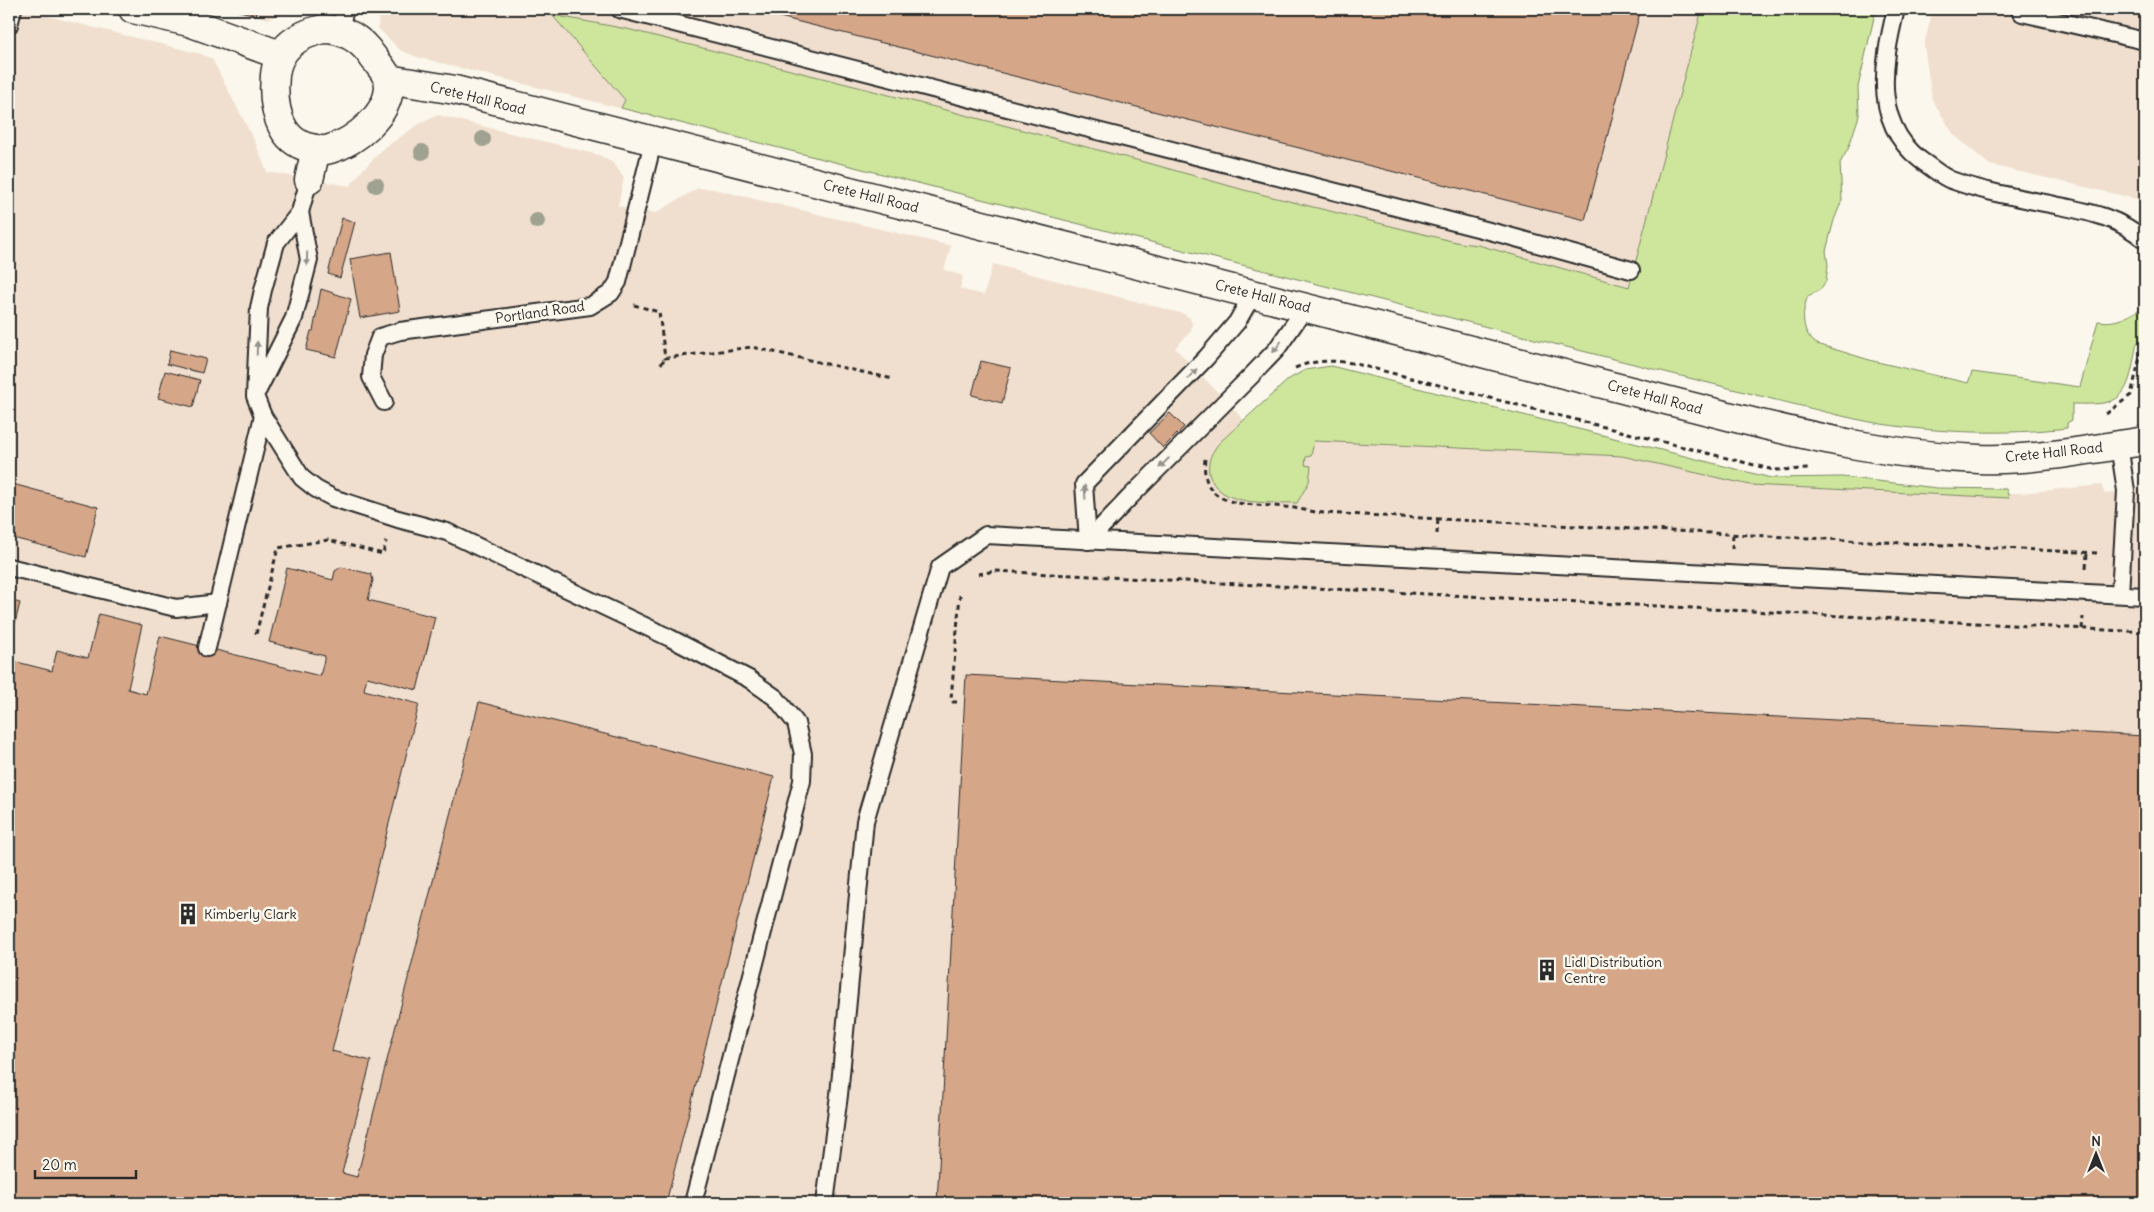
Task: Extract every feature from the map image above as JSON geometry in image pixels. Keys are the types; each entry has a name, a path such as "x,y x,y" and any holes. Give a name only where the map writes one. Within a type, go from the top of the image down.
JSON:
{"street":[{"path":"133,9 190,22 280,55"},
{"path":"342,20 364,44 388,79 389,86 386,102 380,113 361,132 328,150 316,149 292,142 277,113 274,97 276,66 280,55 294,41 306,34 323,29 342,20"},
{"name":"Crete Hall Road","path":"388,79 443,88 1736,418 1867,447 1922,455 1981,459 2040,456 2145,441"},
{"path":"309,180 316,149"}],"lane":[{"path":"9,25 13,9"},
{"path":"619,9 1505,235 1631,270"},
{"path":"1896,9 1886,55 1886,101 1891,121 1900,140 1918,159 1950,180 2002,194 2098,214 2130,227 2145,240"},
{"path":"2019,9 2022,13 2145,41"},
{"path":"611,293 618,282 653,142"},
{"path":"309,180 300,212 276,243 258,308 255,396 263,416 297,470 312,487 332,498 392,518 447,532 662,634 750,678 776,698 796,723 804,754 802,781 693,1203"},
{"path":"255,396 294,318 309,260 300,212"},
{"name":"Portland Road","path":"384,402 371,377 373,355 380,337 400,331 590,306 611,293"},
{"path":"1088,541 1084,484 1206,358 1237,322 1253,294"},
{"path":"1088,541 1252,376 1276,350 1306,307"},
{"path":"207,648 263,416"},
{"path":"2119,445 2126,491 2120,594"},
{"path":"825,1203 839,1096 865,821 940,567 986,535 1702,571 2145,596"},
{"path":"9,567 176,608 218,603"}],"path":[{"path":"611,293 630,304 659,312 665,358 662,364"},
{"path":"2100,419 2131,395 2142,349 2145,346"},
{"path":"665,358 752,347 893,379"},
{"path":"1206,455 1204,468 1208,481 1214,493 1226,501 1288,507 1324,513 2122,555"},
{"path":"256,634 276,550 328,540 383,554 392,518"},
{"path":"971,578 984,572 995,571 2145,632"},
{"path":"957,702 952,702 951,699 962,589"}],"shaded area":[{"path":"9,9 19,9 201,54 212,59 255,142 267,172 350,186 383,149 419,124 438,115 599,155 613,163 624,177 618,206 656,213 698,188 713,189 951,246 944,270 963,276 960,289 984,295 993,264 1184,314 1190,318 1192,324 1191,331 1175,348 1246,422 1289,382 1757,479 1984,493 2022,493 2101,485 2105,494 2145,488 2145,1203 9,1203"},
{"path":"231,9 292,9 269,19"},
{"path":"379,9 1876,9 1858,87 1858,103 1850,104 1776,400 417,57 400,50 378,28"},
{"path":"1933,9 2145,9 2145,201 1990,165 1954,135 1932,99 1924,45"}],"green space":[{"path":"1702,9 1876,9 1858,87 1859,116 1848,149 1840,163 1842,200 1834,220 1826,251 1828,265 1826,281 1820,290 1808,296 1804,309 1805,329 1812,340 1817,344 1873,361 1968,383 1972,372 2080,387 2098,321 2117,320 2145,306 2145,339 2137,343 2130,378 2122,393 2116,399 2108,402 2072,404 2072,420 2067,423 2067,428 2021,432 1927,429 1881,424 1828,413 621,108 625,100 552,15 627,29 866,89 1244,190 1460,243 1478,245 1629,287"},
{"path":"1331,366 1771,478 1842,477 1937,488 2006,489 2009,498 1750,485 1622,456 1314,441 1311,456 1306,457 1305,465 1311,466 1309,482 1297,503 1246,501 1233,498 1222,492 1214,484 1209,473 1211,456 1220,442 1289,379 1305,370"}],"building":[{"path":"231,9 258,9 256,15"},
{"path":"748,9 1641,9 1585,220"},
{"path":"342,218 355,222 340,278 328,274"},
{"path":"391,252 400,311 360,318 350,259"},
{"path":"321,289 351,299 336,357 306,350 311,331 313,331"},
{"path":"170,350 206,359 202,373 167,364"},
{"path":"981,361 1011,368 1002,403 972,395"},
{"path":"165,371 200,380 193,407 158,398"},
{"path":"1170,413 1184,427 1163,448 1149,433"},
{"path":"9,483 98,507 86,557 9,537"},
{"name":"Kimberly Clark","path":"341,567 371,574 373,580 368,600 435,617 417,690 367,677 364,690 419,704 332,1051 371,1061 342,1173 357,1177 479,702 774,777 666,1203 9,1203 9,660 52,671 57,650 88,658 99,614 142,625 128,689 146,694 160,636 320,676 325,656 269,642 287,568 333,580 335,571"},
{"path":"9,600 20,603 9,647"},
{"name":"Lidl Distribution Centre","path":"966,675 2145,736 2145,1203 937,1203"}],"place":[{"name":"Kimberly Clark","path":"188,914"},
{"name":"Lidl Distribution Centre","path":"1547,970"}]}
